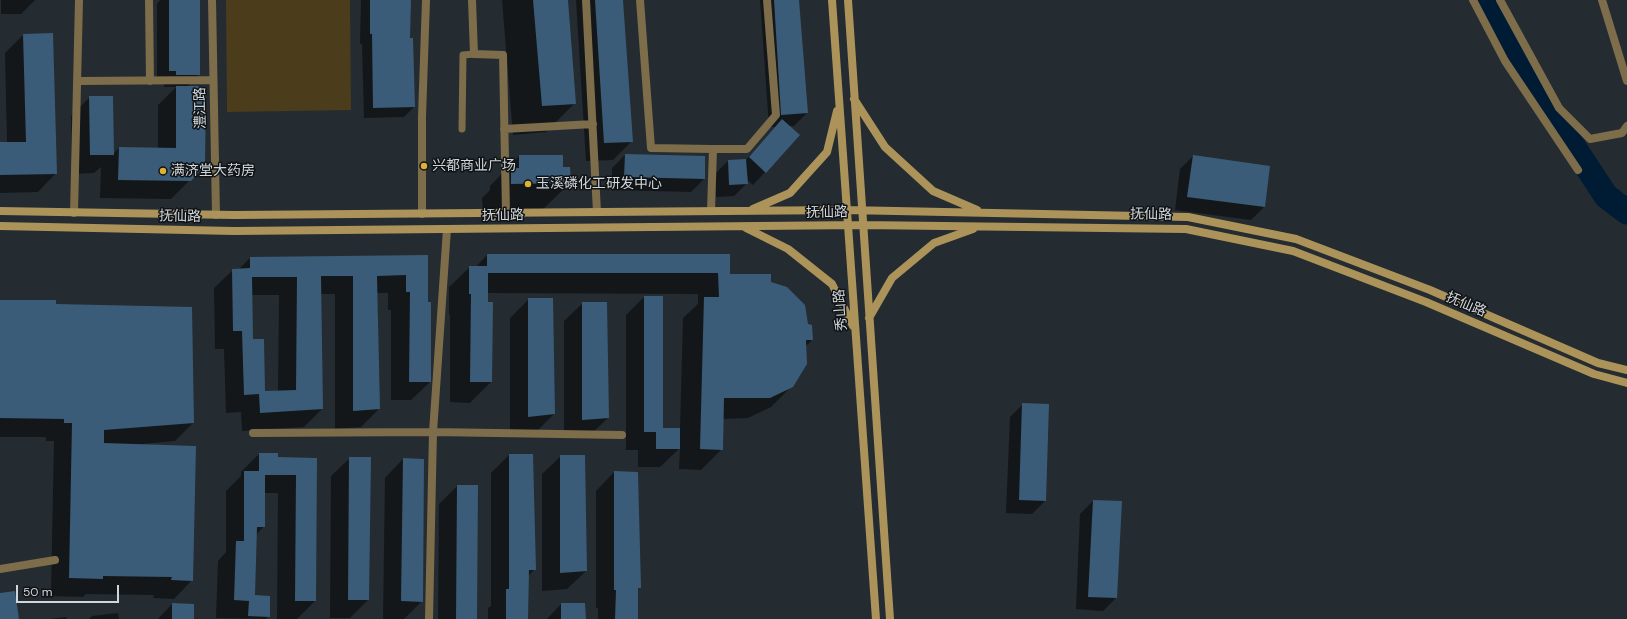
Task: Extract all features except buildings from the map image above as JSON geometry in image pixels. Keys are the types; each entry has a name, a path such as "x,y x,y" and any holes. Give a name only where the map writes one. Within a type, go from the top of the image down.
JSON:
{"main road":[{"name":"秀山路","path":"832,0 876,619"},
{"name":"秀山路","path":"848,0 862,225 890,619"},
{"path":"854,98 885,147 933,191 982,212"},
{"path":"747,211 790,193 827,152 839,102"},
{"name":"抚仙路","path":"0,211 216,215 861,210 1188,216 1296,239 1430,290 1598,363 1627,370"},
{"name":"抚仙路","path":"0,226 234,231 862,225 1186,229 1293,251 1426,302 1594,374 1627,383"},
{"path":"744,226 788,249 832,284 855,330"},
{"path":"869,319 892,278 934,243 979,226"}],"street":[{"path":"74,213 78,0"},
{"path":"149,0 150,81"},
{"name":"澧江路","path":"212,0 216,215"},
{"path":"422,214 422,117 426,0"},
{"path":"472,0 474,54 503,55 506,213"},
{"path":"586,0 597,212"},
{"path":"640,0 651,148 713,149 747,149 776,115 767,0"},
{"path":"1473,0 1505,61 1578,170"},
{"path":"1500,0 1559,108 1590,139 1622,133 1627,126"},
{"path":"1602,0 1627,80"},
{"path":"77,81 213,80"},
{"path":"504,129 593,124"},
{"path":"711,211 713,149"},
{"path":"429,619 433,432 447,229"},
{"path":"253,433 433,432 622,435"},
{"path":"0,569 55,560"}],"lane":[{"path":"462,129 463,54 474,54"}],"shaded area":[{"path":"226,0 350,0 351,110 227,112"}],"waterway":[{"path":"1490,0 1539,94 1606,196 1627,212"}],"place":[{"name":"兴都商业广场","path":"424,166"},
{"name":"满济堂大药房","path":"163,171"},
{"name":"玉溪磷化工研发中心","path":"528,184"}]}
